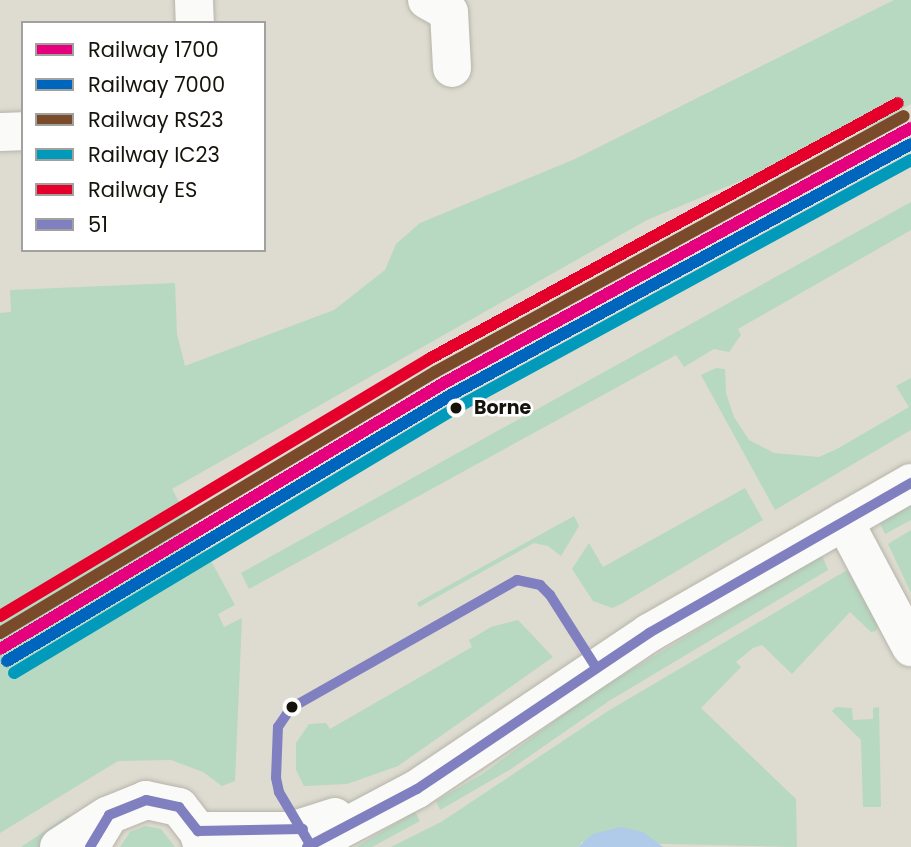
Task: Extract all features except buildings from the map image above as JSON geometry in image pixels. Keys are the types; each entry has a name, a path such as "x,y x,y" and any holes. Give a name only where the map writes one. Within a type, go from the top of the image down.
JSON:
{"street":[{"path":"194,0 195,21"},
{"path":"427,0 449,12 452,68"},
{"path":"0,132 21,131"},
{"path":"307,847 417,789 595,666 911,482"},
{"path":"844,521 911,647"},
{"path":"59,847 99,831 131,802 164,801 179,807 200,839 303,829 417,789"}],"green space":[{"path":"894,0 911,0 911,104 879,123 647,220 172,489 235,605 218,614 224,627 242,618 235,781 222,786 203,772 171,760 118,761 0,833 0,313 11,312 10,290 175,283 177,334 185,366 334,310 385,270 396,244 420,223 575,159"},
{"path":"911,202 911,230 738,329 741,335 729,352 714,349 684,367 676,355 249,589 241,573"},
{"path":"716,368 725,369 726,393 734,417 749,440 774,453 819,457 837,449 909,407 896,386 911,378 911,430 775,510 701,375"},
{"path":"745,488 763,520 621,604 612,608 593,601 572,569 589,543 603,567"},
{"path":"911,502 911,520 885,534 879,521"},
{"path":"574,516 579,526 561,556 548,546 534,543 419,607 417,603"},
{"path":"911,530 911,593 888,544"},
{"path":"822,555 828,570 609,701 511,769 440,810 436,801 484,773 591,694"},
{"path":"847,570 878,625 876,631 871,632 850,612 792,674 762,645 753,648 736,662 741,667 701,708 796,799 797,847 582,842 578,847 391,847 441,822 608,711"},
{"path":"518,620 553,657 398,766 347,784 304,786 296,770 296,743 309,724 326,723 330,729 472,647 469,640 491,627"},
{"path":"836,707 852,708 853,720 873,719 873,708 879,707 881,807 863,807 861,740 832,711"},
{"path":"415,812 420,821 372,847 356,847"},
{"path":"69,815 73,824 40,847 21,847"},
{"path":"145,826 161,829 175,847 120,847 130,832"}],"water":[{"path":"621,827 643,832 663,847 578,847 593,834"}],"rail line":[{"name":"ES","path":"0,616 429,359 898,103"},
{"name":"RS23","path":"0,633 435,372 904,116"},
{"name":"1700","path":"0,649 442,384 911,128"},
{"name":"7000","path":"7,661 449,396 911,144"},
{"name":"IC23","path":"14,673 456,408 911,160"}],"transit line":[{"name":"51","path":"307,847 417,789 649,633 911,483"},
{"name":"51","path":"311,846 279,792 276,778 278,727 291,708 517,580 540,585 550,595 595,666"},
{"name":"51","path":"90,847 109,815 146,800 179,807 198,831 303,829"}],"place":[{"name":"Borne","path":"456,408"}]}
